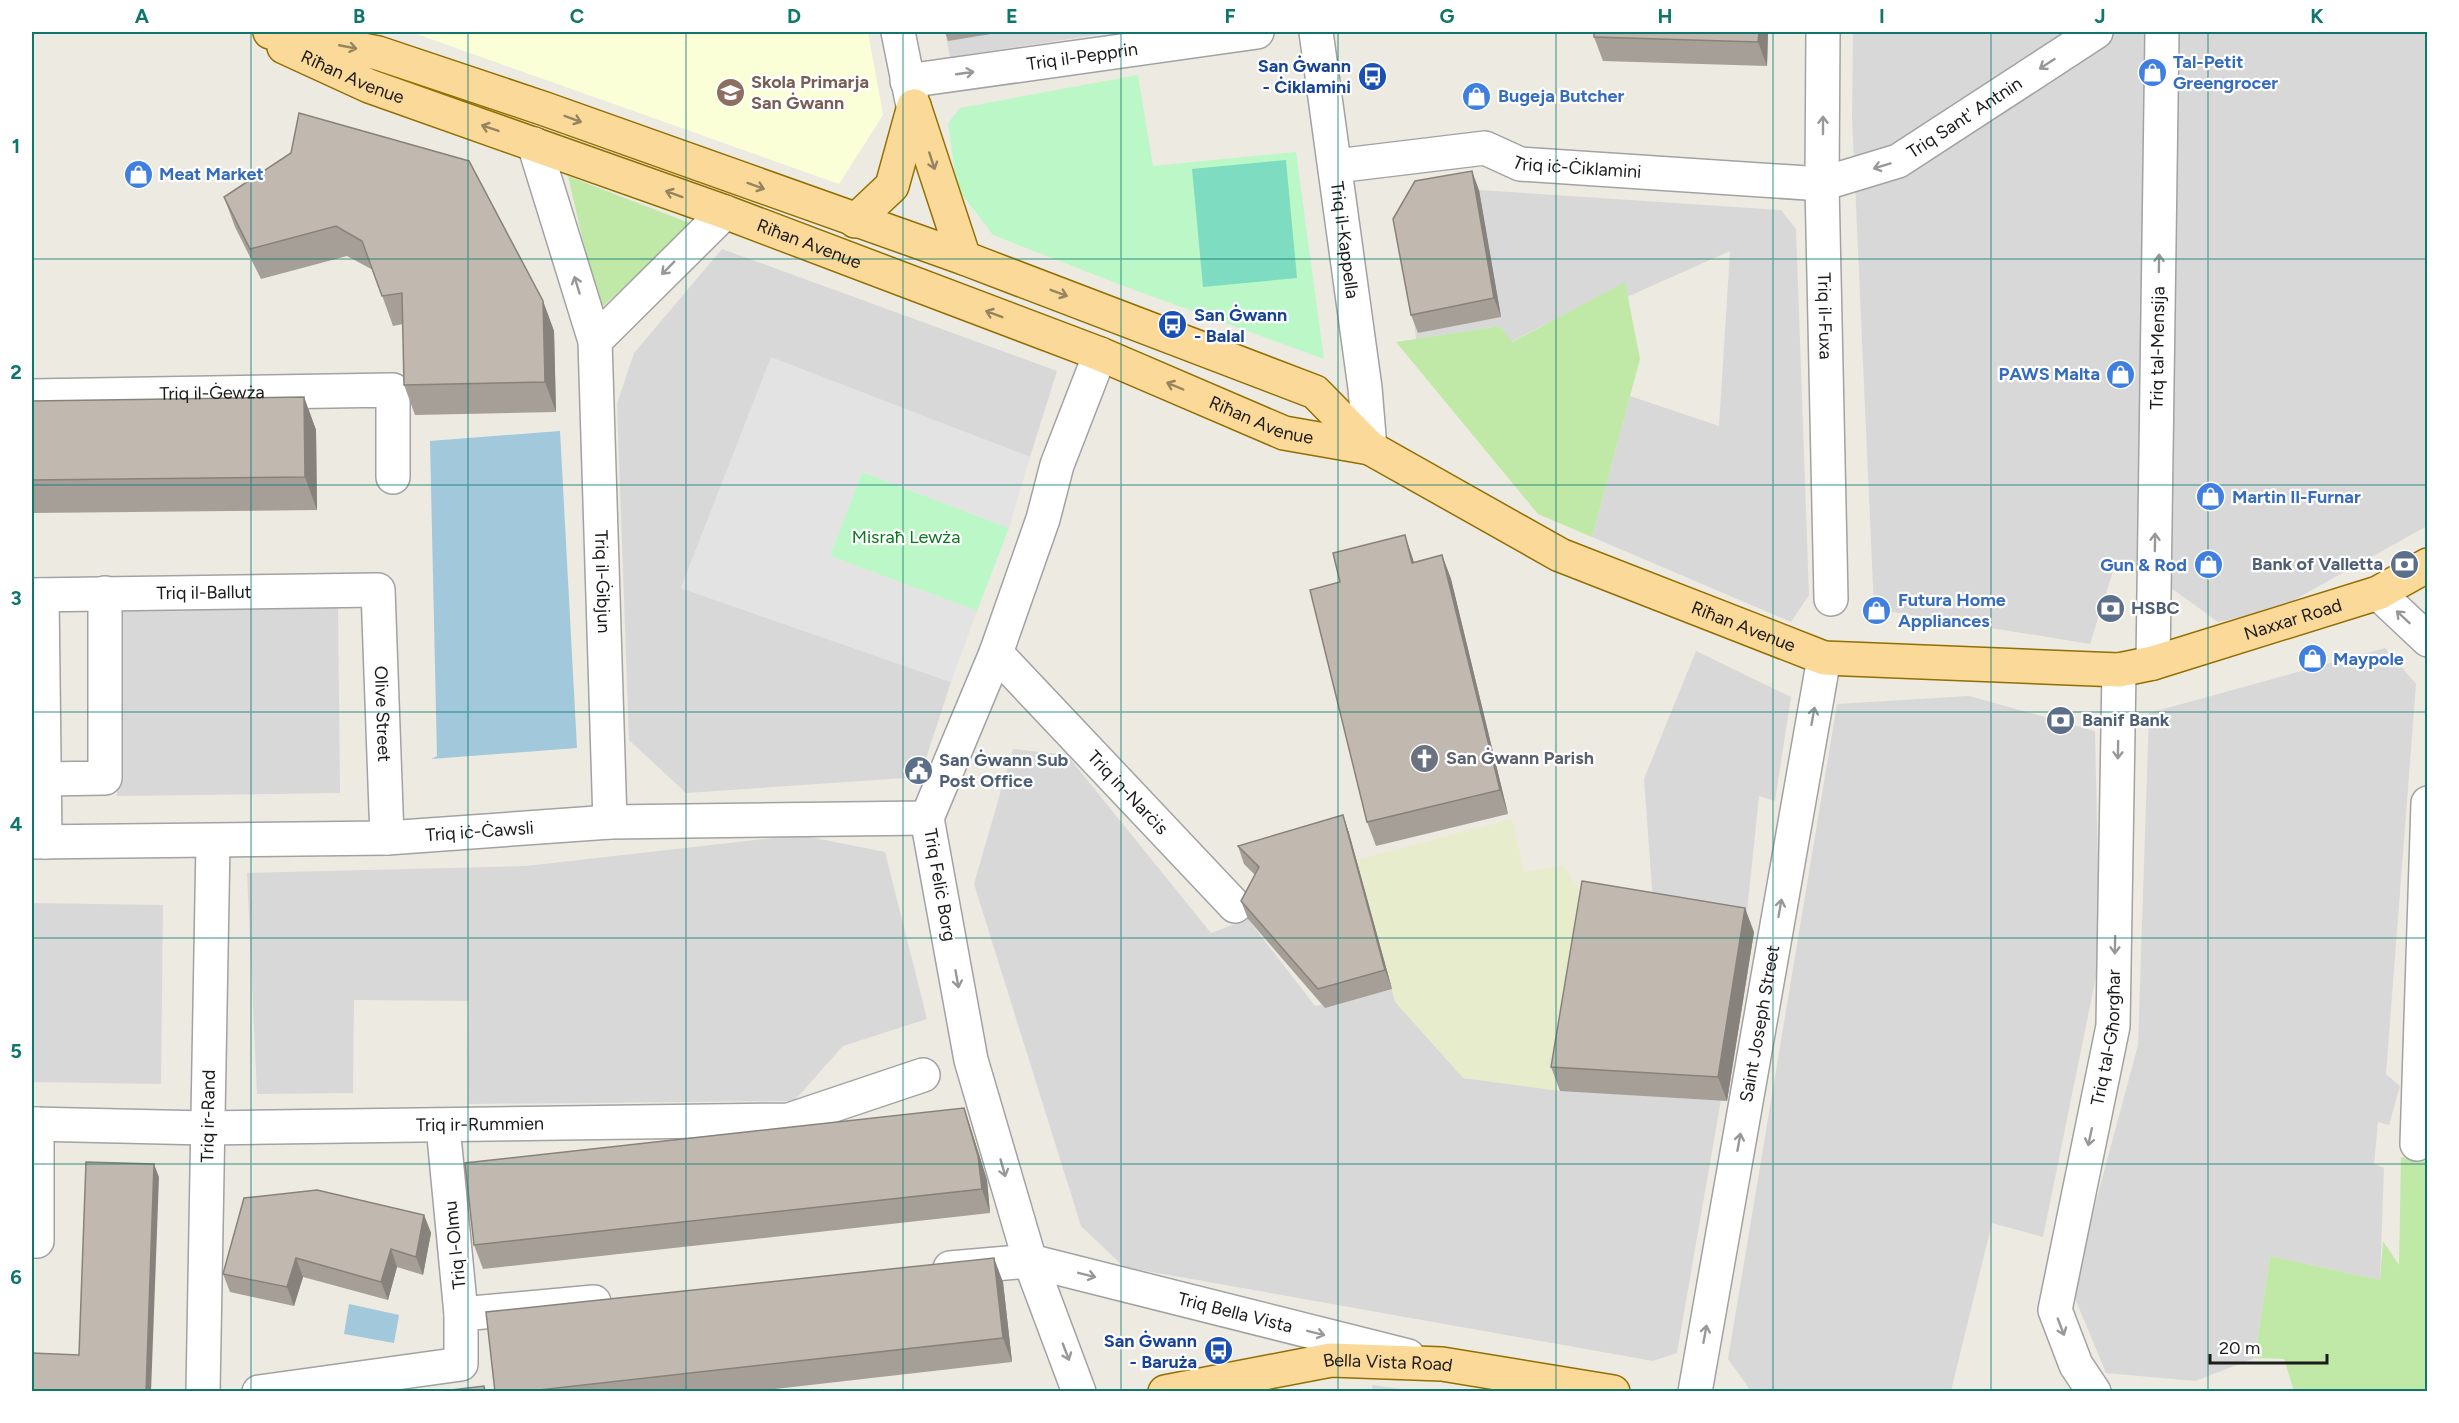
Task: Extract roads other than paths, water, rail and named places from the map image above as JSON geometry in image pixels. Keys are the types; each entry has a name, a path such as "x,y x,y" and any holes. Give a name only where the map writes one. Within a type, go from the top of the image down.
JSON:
{"main road":[{"name":"Riħan Avenue","path":"250,32 369,86 725,212 1100,354 1284,433 1370,448"},
{"name":"Riħan Avenue","path":"270,32 378,53 545,109 964,258 1315,392 1370,448 1560,555 1824,658 2119,670 2153,663"},
{"path":"855,220 892,186 910,94"},
{"path":"910,94 964,258"},
{"name":"Naxxar Road","path":"2153,663 2409,580"},
{"name":"Bella Vista Road","path":"1165,1392 1331,1360 1442,1364 1545,1386 1613,1392"}],"street":[{"path":"898,32 910,94"},
{"name":"Triq il-Pepprin","path":"910,94 1150,39 1257,32"},
{"name":"Triq il-Kappella","path":"1316,32 1336,166 1370,448"},
{"name":"Triq il-Fuxa","path":"1823,32 1822,184 1831,599"},
{"name":"Triq Sant' Antnin","path":"1822,184 1898,161 2096,32"},
{"name":"Triq tal-Mensija","path":"2153,663 2162,32"},
{"name":"Triq il-Ġibjun","path":"534,144 595,340 610,822"},
{"name":"Triq iċ-Ċiklamini","path":"1336,166 1485,148 1520,164 1822,184"},
{"path":"595,340 725,212"},
{"name":"Triq Feliċ Borg","path":"1079,1392 1030,1261 972,1060 927,818 996,653 1043,519 1057,465 1100,354"},
{"name":"Triq il-Ġewża","path":"32,396 393,390 393,477"},
{"path":"2409,580 2427,640"},
{"name":"Triq il-Ballut","path":"37,595 378,590"},
{"name":"Olive Street","path":"378,590 387,838"},
{"path":"44,779 105,778 105,593"},
{"path":"37,595 44,779 38,842"},
{"name":"Triq in-Narċis","path":"996,653 1235,906"},
{"name":"Saint Joseph Street","path":"1695,1392 1824,658"},
{"name":"Triq tal-Għorgħar","path":"2094,1392 2076,1365 2055,1310 2113,1026 2119,670"},
{"path":"2417,1144 2427,803"},
{"name":"Triq iċ-Ċawsli","path":"38,842 213,842 387,838 610,822 927,818"},
{"name":"Triq ir-Rand","path":"203,1392 213,842"},
{"name":"Triq ir-Rummien","path":"34,1124 206,1128 789,1120 923,1075"},
{"path":"32,1241 37,1241 34,1124"},
{"name":"Triq l-Olmu","path":"259,1392 461,1364 461,1314 443,1126"},
{"name":"Triq Bella Vista","path":"923,1271 1030,1261 1442,1364"},
{"path":"461,1314 627,1299"}],"water":[{"path":"560,431 577,748 431,759 437,756 430,441"},
{"path":"349,1304 399,1315 394,1343 344,1334"}],"place":[{"name":"Tal-Petit Greengrocer","path":"2152,72"},
{"name":"San Ġwann - Ċiklamini","path":"1372,76"},
{"name":"Skola Primarja San Ġwann","path":"730,92"},
{"name":"Bugeja Butcher","path":"1477,96"},
{"name":"Meat Market","path":"138,174"},
{"name":"San Ġwann - Balal","path":"1173,325"},
{"name":"PAWS Malta","path":"2121,374"},
{"name":"Martin Il-Furnar","path":"2211,497"},
{"name":"Bank of Valletta","path":"2404,564"},
{"name":"Gun & Rod","path":"2208,565"},
{"name":"HSBC","path":"2110,608"},
{"name":"Futura Home Appliances","path":"1877,610"},
{"name":"Maypole","path":"2312,659"},
{"name":"Banif Bank","path":"2061,720"},
{"name":"San Ġwann Parish","path":"1425,758"},
{"name":"San Ġwann Sub Post Office","path":"918,770"},
{"name":"San Ġwann - Baruża","path":"1218,1351"}],"park label":[{"name":"Misraħ Lewża","path":"906,537"}]}
